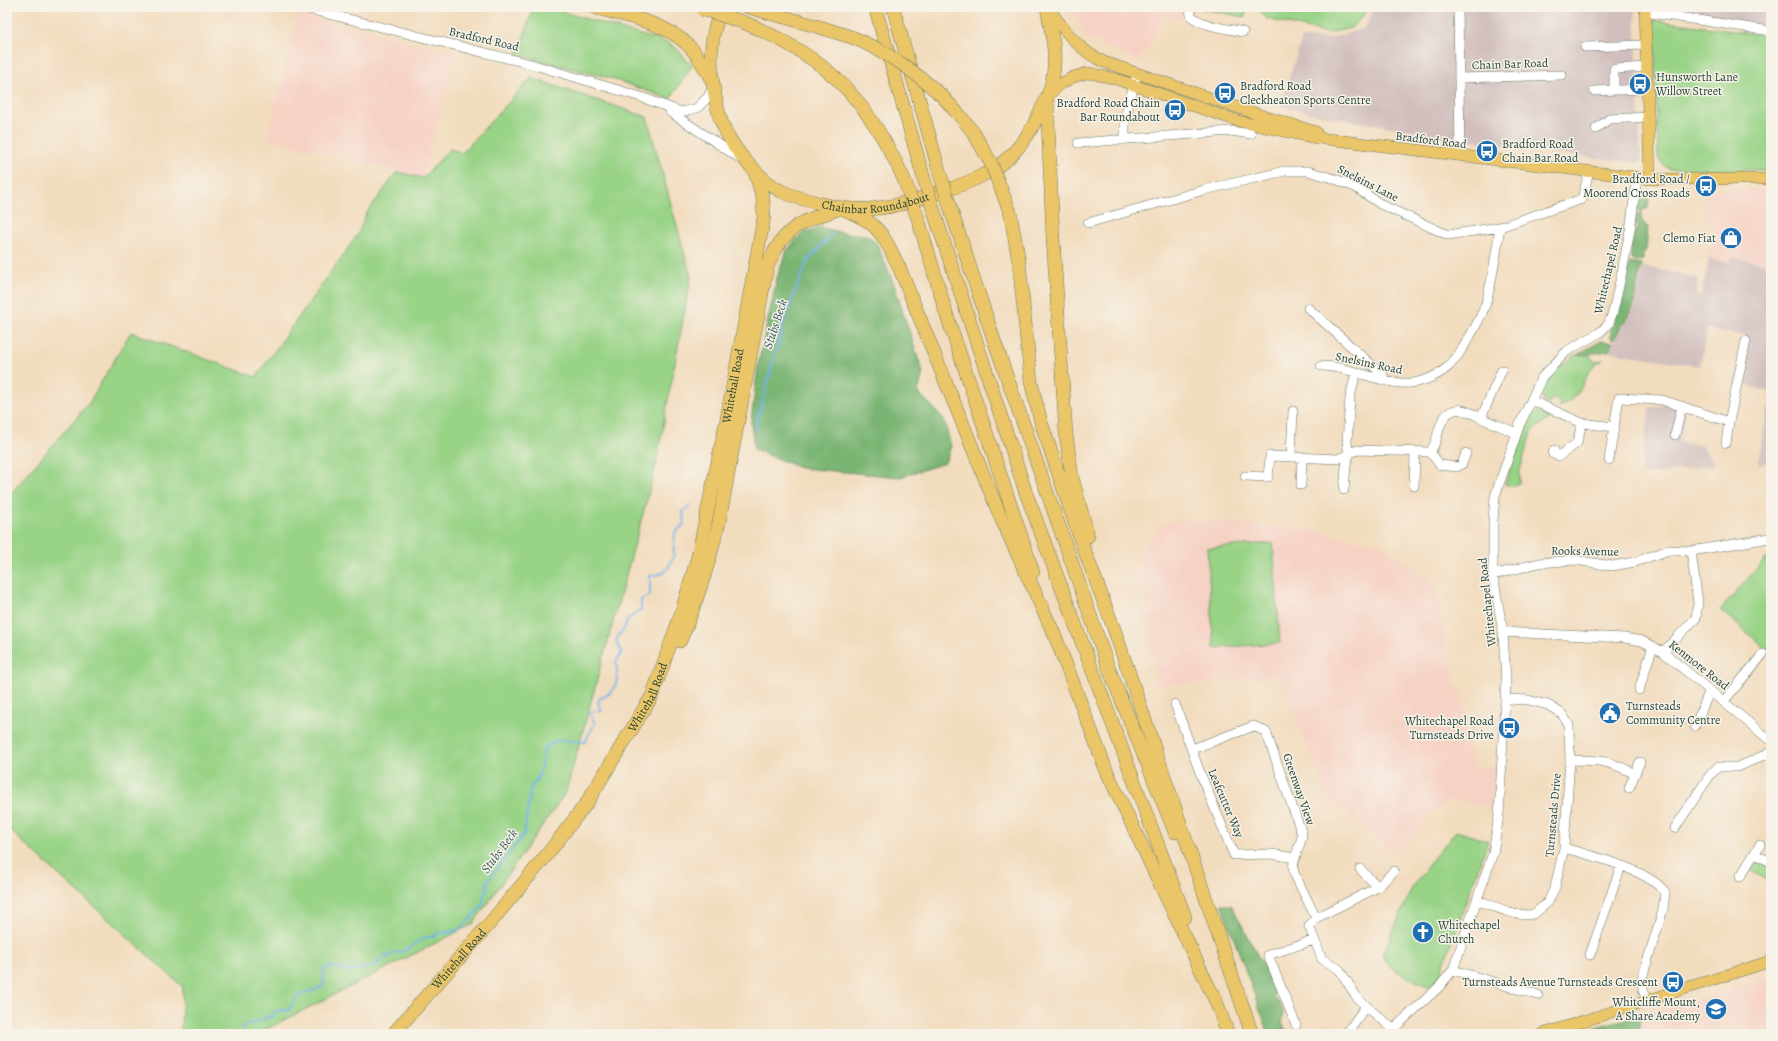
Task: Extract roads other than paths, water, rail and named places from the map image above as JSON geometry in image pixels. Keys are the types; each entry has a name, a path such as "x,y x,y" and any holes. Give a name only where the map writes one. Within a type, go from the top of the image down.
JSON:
{"highway":[{"path":"593,7 652,24 680,38 695,52 713,84"},
{"name":"Chainbar Roundabout","path":"722,7 715,24 712,39 713,84 724,130 735,147 752,167 771,184 791,195 843,209 869,209 896,205 923,198 977,179 1007,160 1024,142 1048,96 1052,81 1055,58 1048,7"},
{"path":"749,7 854,38 874,46 906,66 942,96 961,117 973,132 990,161 1010,212 1019,262 1031,382 1041,422 1076,526 1114,629 1252,1034"},
{"path":"875,7 936,218 1026,493 1228,1034"},
{"path":"893,7 952,213 994,340 1109,669 1232,973"},
{"path":"697,8 743,22 802,51 841,82 855,96 889,147 904,179 919,222 947,316 1054,636 1107,772 1216,1002"},
{"path":"1048,96 1053,238 1066,434 1072,477 1114,629"},
{"name":"Whitehall Road","path":"393,1034 490,923 546,856 586,804 652,696 681,614 698,556 727,418 764,217 763,199 752,167"},
{"path":"652,696 672,659 681,638 709,562 736,438 764,282 769,262 779,243 790,231 810,219 843,209 869,222 886,241 896,261 1001,518 1054,636"}],"main road":[{"name":"Bradford Road","path":"1048,7 1066,33 1088,53 1104,62 1260,115 1351,143"},
{"path":"1645,9 1650,179"},
{"name":"Bradford Road","path":"1048,96 1068,80 1087,73 1103,75 1238,121 1311,137 1637,178 1771,179"},
{"path":"1543,1034 1771,961"}],"street":[{"name":"Bradford Road","path":"300,7 531,64 631,94 681,112 691,111 702,104 713,84"},
{"path":"1190,7 1192,16 1196,20 1243,32"},
{"name":"Chain Bar Road","path":"1458,7 1460,156"},
{"path":"1645,9 1771,31"},
{"path":"1585,46 1645,45"},
{"path":"1614,90 1615,69 1646,67"},
{"path":"1125,140 1125,118 1137,74"},
{"name":"Chain Bar Road","path":"1459,78 1562,75"},
{"path":"1594,91 1647,89"},
{"name":"Bradford Road","path":"659,105 752,167"},
{"path":"1596,129 1609,119 1649,117"},
{"path":"1078,143 1231,131 1251,134"},
{"name":"Snelsins Lane","path":"1088,223 1204,190 1285,171 1308,171 1355,187 1382,205 1448,235 1500,227 1582,199 1589,172"},
{"name":"Whitechapel Road","path":"1390,1032 1439,987 1453,970 1493,853 1499,815 1505,699 1503,632 1493,575 1493,521 1495,496 1517,433 1542,377 1567,351 1599,333 1608,325 1613,312 1622,272 1630,230 1637,178"},
{"name":"Snelsins Road","path":"1321,366 1332,366 1400,383 1420,382 1448,366 1474,329 1486,304 1492,278 1500,227"},
{"path":"1308,308 1383,375 1384,380"},
{"path":"1726,443 1746,341"},
{"path":"1481,418 1502,370"},
{"path":"1344,490 1346,466 1349,454 1347,443 1350,397 1356,373"},
{"path":"1609,460 1619,398 1662,400 1729,422"},
{"path":"1531,400 1582,423 1614,427"},
{"path":"1675,436 1682,406"},
{"path":"1430,452 1444,418 1451,412 1459,410 1468,411 1517,433"},
{"path":"1291,456 1293,411"},
{"path":"1554,450 1553,454 1559,456 1577,443 1582,423"},
{"path":"1244,476 1268,477 1270,456 1338,459 1357,450 1415,453 1430,452"},
{"path":"1430,452 1440,465 1457,467 1462,464 1466,453"},
{"path":"1414,486 1415,453"},
{"path":"1301,484 1302,457"},
{"name":"Rooks Avenue","path":"1493,575 1539,563 1575,560 1612,566 1635,562 1669,550 1691,551 1770,538"},
{"path":"1663,652 1696,618 1698,603 1691,551"},
{"name":"Kenmore Road","path":"1503,632 1624,638 1642,641 1663,652 1771,740"},
{"path":"1639,690 1653,646"},
{"path":"1724,701 1763,654"},
{"path":"1695,726 1710,690"},
{"name":"Turnsteads Drive","path":"1478,900 1521,914 1534,914 1548,902 1555,887 1564,848 1570,760 1569,725 1562,714 1548,705 1528,700 1505,699"},
{"name":"Leafcutter Way","path":"1175,704 1234,855 1271,854 1295,858"},
{"name":"Greenway View","path":"1192,749 1254,726 1266,732 1302,834 1302,841 1292,866 1294,874 1316,918"},
{"path":"1675,828 1710,775 1718,767 1738,767 1771,752"},
{"path":"1570,760 1612,762 1635,774"},
{"path":"1629,788 1640,762"},
{"path":"1740,877 1760,845"},
{"path":"1564,848 1621,866 1655,882 1665,892 1663,910 1642,978 1643,990 1647,1000"},
{"path":"1754,854 1771,862"},
{"path":"1590,955 1621,866"},
{"path":"1360,870 1378,887"},
{"path":"1390,1032 1354,993 1344,974 1339,969 1322,959 1309,926 1316,918 1378,887 1394,871"},
{"path":"1296,1025 1268,955 1314,940"},
{"path":"1453,970 1538,995"},
{"path":"1346,1034 1366,1006"}],"waterway":[{"name":"Stubs Beck","path":"755,429 784,321 807,262 832,234"},
{"name":"Stubs Beck","path":"244,1034 243,1026 265,1019 268,1016 273,1017 276,1011 289,1010 300,995 323,986 324,968 331,967 350,971 375,966 377,965 377,962 382,961 382,956 386,955 389,958 393,953 405,951 422,939 435,936 437,933 446,933 459,929 464,926 473,916 483,904 484,894 487,890 487,882 524,834 531,787 540,773 545,747 559,740 585,742 595,723 590,713 593,711 602,711 598,703 600,698 611,693 614,689 617,679 616,662 622,652 616,642 618,636 623,631 628,619 641,610 641,600 650,595 650,576 664,573 668,568 673,558 675,533 684,524 683,511 691,505"}],"place":[{"name":"Hunsworth Lane Willow Street","path":"1640,84"},
{"name":"Bradford Road Cleckheaton Sports Centre","path":"1225,93"},
{"name":"Bradford Road Chain Bar Roundabout","path":"1175,110"},
{"name":"Bradford Road Chain Bar Road","path":"1487,151"},
{"name":"Bradford Road / Moorend Cross Roads","path":"1706,186"},
{"name":"Clemo Fiat","path":"1731,238"},
{"name":"Turnsteads Community Centre","path":"1610,713"},
{"name":"Whitechapel Road Turnsteads Drive","path":"1509,728"},
{"name":"Whitechapel Church","path":"1423,932"},
{"name":"Turnsteads Avenue Turnsteads Crescent","path":"1673,982"},
{"name":"Whitcliffe Mount, A Share Academy","path":"1716,1009"}]}
